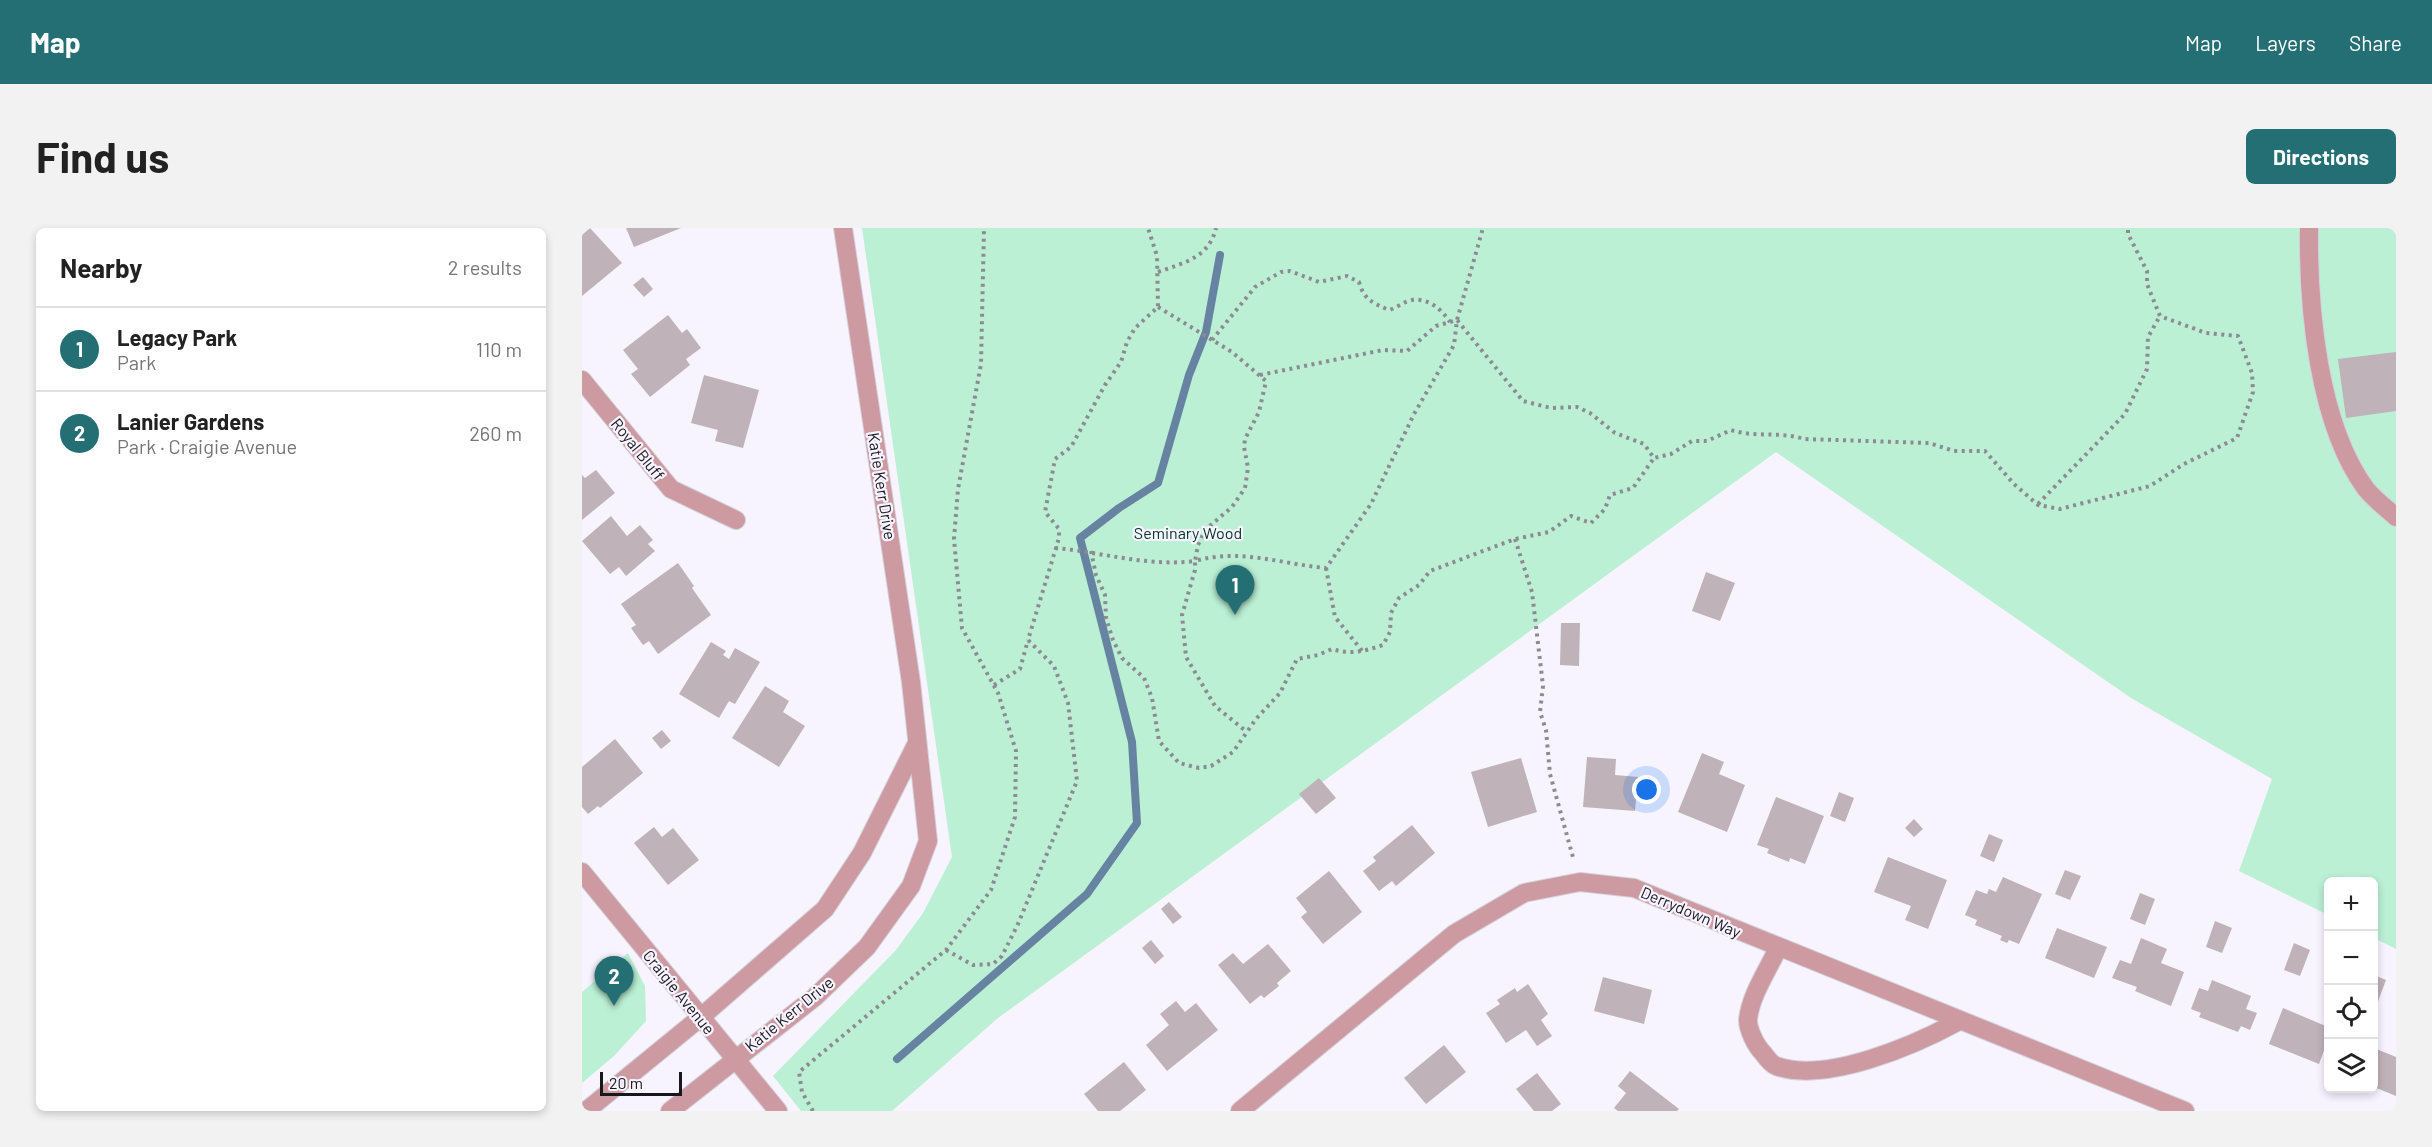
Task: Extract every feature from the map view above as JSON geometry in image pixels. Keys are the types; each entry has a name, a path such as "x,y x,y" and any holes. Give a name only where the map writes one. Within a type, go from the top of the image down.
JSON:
{"street":[{"name":"Katie Kerr Drive","path":"669,1111 815,997 867,947 911,886 928,841 911,682 843,228"},
{"path":"2309,228 2314,319 2322,387 2338,441 2366,489 2396,517"},
{"name":"Royal Bluff","path":"582,380 671,489 736,520"},
{"path":"586,1111 825,909 862,853 916,745"},
{"name":"Craigie Avenue","path":"582,872 778,1111"},
{"name":"Derrydown Way","path":"1240,1111 1454,934 1524,892 1580,882 1634,888 2185,1111"},
{"path":"1778,948 1756,996 1748,1022 1757,1047 1774,1065 1809,1071 1870,1059 1923,1041 1959,1021"}],"path":[{"path":"813,1111 802,1092 799,1072 946,950 991,890 1015,817 1016,751 994,685 962,628 954,539 958,489 981,364 984,228"},
{"path":"994,685 1020,669 1022,654 1055,548 1059,529 1045,512 1055,459 1071,447 1105,385 1121,362 1127,342 1136,328 1158,307 1158,256 1148,228"},
{"path":"1158,272 1192,260 1205,252 1216,228"},
{"path":"1363,652 1335,617 1326,568 1371,504 1414,414 1454,345 1457,320 1483,228"},
{"path":"1091,551 1096,575 1105,595 1107,618 1113,640 1122,658 1144,678 1152,698 1159,741 1179,763 1199,768 1211,766 1233,752 1280,693 1297,659 1318,655 1332,648 1344,653 1363,652 1383,645 1390,632 1391,613 1400,598 1419,585 1430,571 1515,540 1549,532 1571,516 1591,523 1599,518 1610,495 1633,488 1654,458 1671,454 1692,441 1707,441 1731,430 1741,433 1786,434 1804,439 1929,442 1954,451 1985,451 2014,484 2038,505 2060,509 2150,486 2184,464 2237,438 2253,392 2252,373 2238,336 2206,333 2160,316 2147,284 2146,271 2128,234 2128,228"},
{"path":"1212,340 1255,286 1281,272 1290,271 1319,282 1347,276 1359,282 1363,296 1373,304 1389,310 1410,300 1426,301 1444,313 1450,322"},
{"path":"1158,307 1198,334 1212,340 1266,381 1259,412 1245,439 1244,447 1248,468 1245,488 1232,507 1205,530 1198,546 1195,570 1182,615 1185,657 1215,706 1247,732"},
{"path":"2038,505 2125,414 2147,369 2148,337 2160,316"},
{"path":"1260,375 1383,350 1407,351 1437,326 1457,320"},
{"path":"1457,320 1523,401 1551,408 1577,407 1590,413 1614,433 1644,444 1654,458"},
{"path":"1515,540 1532,592 1543,686 1540,712 1546,730 1550,774 1580,882"},
{"path":"1055,548 1091,551 1137,562 1195,561 1234,555 1269,557 1288,564 1326,568"},
{"path":"946,950 972,965 993,964 1002,956 1018,924 1077,781 1068,703 1054,666 1028,640"}],"green space":[{"name":"Seminary Wood","path":"862,228 2396,228 2396,949 2378,940 2378,877 2324,877 2324,913 2239,871 2272,779 2131,698 1776,452 998,1018 892,1111 801,1111 773,1076 896,950 923,913 952,857"},
{"path":"628,953 645,986 646,1021 614,1056 582,1083 582,992"}],"building":[{"path":"590,228 622,263 582,296 582,235"},
{"path":"626,228 681,228 634,247"},
{"path":"643,277 653,289 644,297 633,285"},
{"path":"668,315 682,333 687,329 701,348 686,359 690,365 650,397 631,374 638,369 623,350"},
{"path":"2396,352 2396,411 2346,418 2338,359"},
{"path":"704,375 759,390 743,448 715,441 718,430 691,423"},
{"path":"596,470 615,493 582,520 582,475 585,478"},
{"path":"611,516 627,536 640,525 653,540 648,544 655,551 626,576 619,567 610,574 582,541"},
{"path":"678,563 711,615 658,654 649,641 643,645 631,628 636,625 621,604"},
{"path":"1706,572 1735,583 1720,621 1692,611"},
{"path":"1561,623 1580,623 1579,666 1560,665"},
{"path":"711,642 726,651 723,655 729,659 735,648 760,662 735,704 729,701 719,718 679,694"},
{"path":"765,686 789,701 783,712 805,726 779,767 732,738"},
{"path":"662,730 671,741 661,749 652,738"},
{"path":"615,739 643,773 600,808 598,806 588,814 582,807 582,767"},
{"path":"1702,753 1724,762 1719,774 1745,785 1727,832 1678,812"},
{"path":"1587,757 1616,759 1615,775 1638,777 1635,811 1583,807"},
{"path":"1521,758 1537,812 1488,827 1471,772"},
{"path":"1319,778 1336,798 1316,814 1299,794"},
{"path":"1839,792 1854,798 1845,822 1830,816"},
{"path":"1776,797 1824,816 1805,864 1790,858 1789,862 1767,853 1769,849 1757,845"},
{"path":"1914,819 1923,829 1914,837 1905,828"},
{"path":"1412,825 1435,853 1396,886 1392,881 1379,891 1363,871 1376,861 1373,857"},
{"path":"654,827 662,837 673,828 699,860 668,885 634,843"},
{"path":"1989,834 2003,840 1994,862 1980,856"},
{"path":"1888,857 1947,880 1928,929 1905,920 1911,906 1874,892"},
{"path":"2065,870 2081,876 2070,900 2055,894"},
{"path":"1329,871 1362,912 1323,944 1301,917 1307,912 1296,898"},
{"path":"2003,877 2042,894 2019,944 2009,940 2007,943 2000,940 2002,936 1975,925 1977,920 1965,915 1976,890 1987,894 1989,889 1996,892"},
{"path":"2140,893 2155,899 2145,925 2130,919"},
{"path":"1169,902 1182,917 1173,924 1161,909"},
{"path":"2215,921 2232,928 2222,953 2206,947"},
{"path":"2057,928 2107,947 2094,978 2045,958"},
{"path":"2141,938 2167,949 2161,963 2184,972 2171,1006 2135,991 2137,987 2112,978 2120,960 2131,964"},
{"path":"1151,940 1164,956 1155,964 1142,948"},
{"path":"2294,943 2310,950 2300,976 2284,970"},
{"path":"1268,944 1291,971 1277,983 1279,986 1264,998 1261,995 1250,1004 1218,965 1233,953 1243,964"},
{"path":"1603,977 1652,990 1644,1024 1594,1011"},
{"path":"2378,977 2386,980 2378,1001"},
{"path":"2212,980 2251,996 2246,1009 2257,1013 2250,1030 2241,1026 2238,1032 2199,1017 2201,1013 2191,1009 2199,988 2208,991"},
{"path":"1528,984 1548,1014 1541,1020 1552,1036 1537,1046 1526,1030 1506,1043 1486,1013 1500,1004 1497,1000 1515,988 1517,992"},
{"path":"1176,1001 1185,1012 1196,1003 1218,1030 1167,1071 1146,1045 1169,1025 1160,1014"},
{"path":"2283,1008 2324,1025 2324,1051 2319,1064 2269,1044"},
{"path":"1444,1045 1466,1072 1426,1104 1404,1078"},
{"path":"2378,1050 2396,1057 2396,1096 2378,1089"},
{"path":"1124,1062 1146,1090 1120,1111 1098,1111 1084,1094"},
{"path":"1630,1071 1679,1109 1677,1111 1618,1111 1614,1108 1626,1093 1618,1086"},
{"path":"1537,1073 1561,1104 1552,1111 1534,1111 1516,1089"}],"waterway":[{"path":"897,1059 1087,894 1137,823 1132,742 1080,538 1119,508 1158,483 1189,375 1206,332 1220,255"}],"place":[{"name":"Legacy Park","path":"1235,615"},
{"name":"Lanier Gardens","path":"614,1006"}]}
